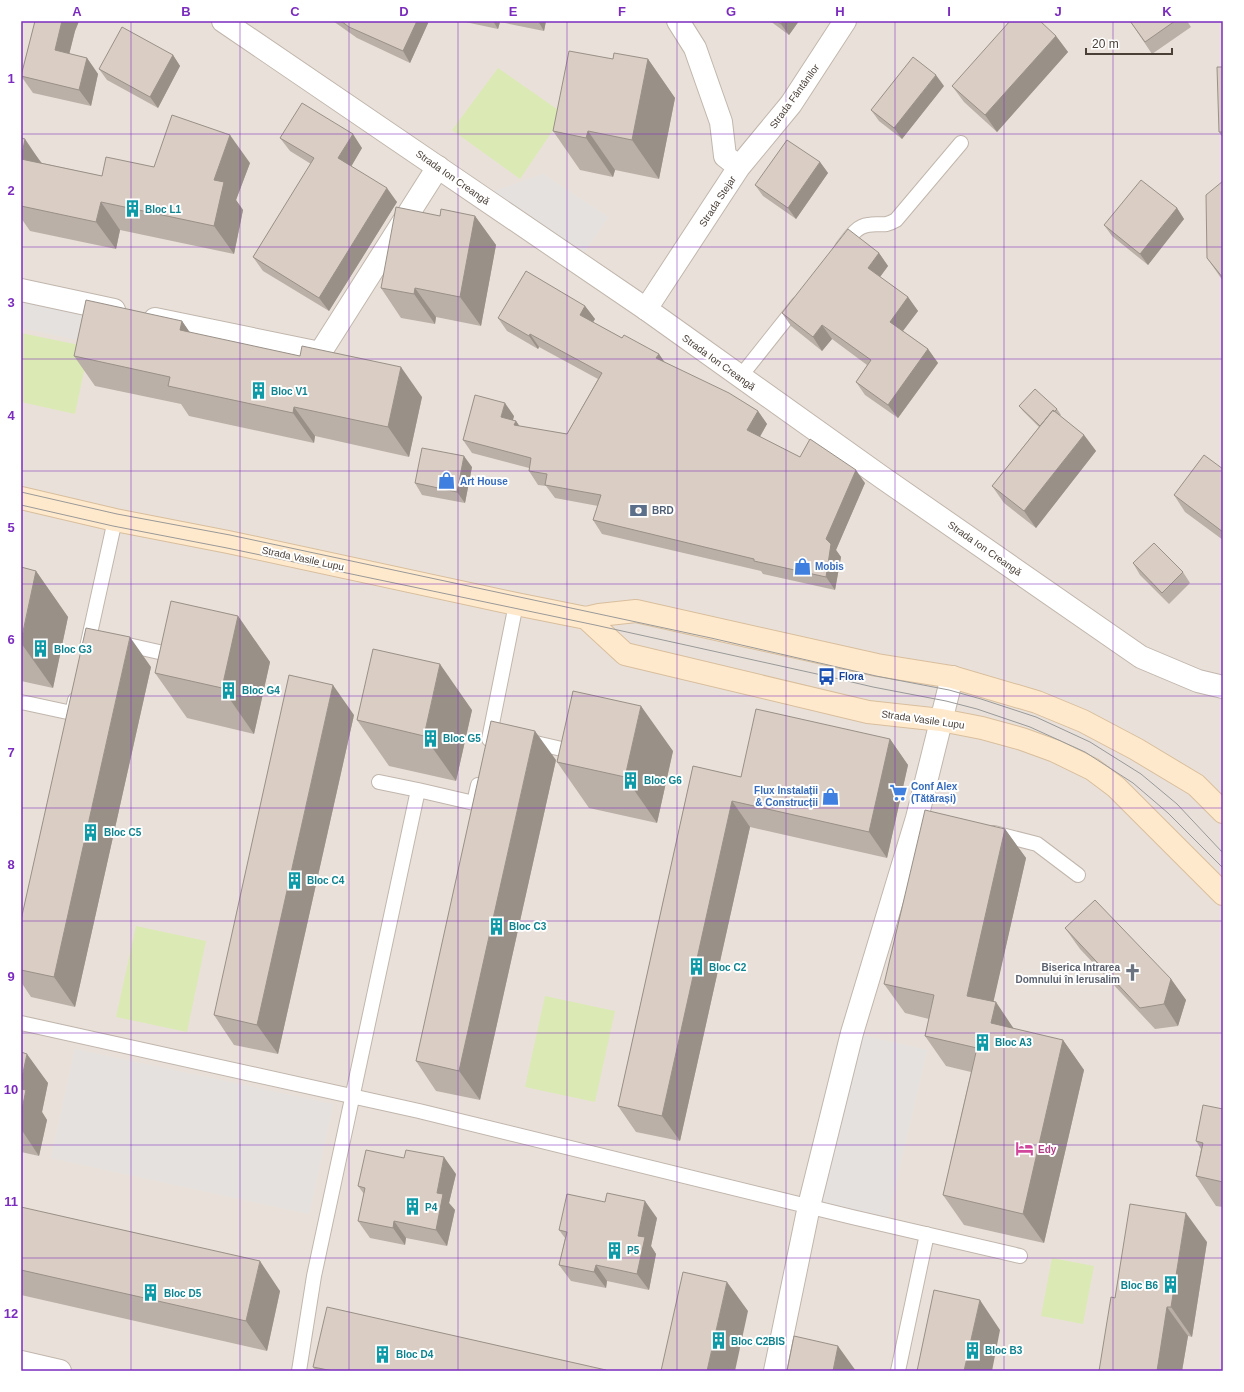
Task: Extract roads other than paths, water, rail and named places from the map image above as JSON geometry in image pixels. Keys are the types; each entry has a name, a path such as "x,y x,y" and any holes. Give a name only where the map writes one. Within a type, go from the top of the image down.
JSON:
{"main road":[{"name":"Strada Vasile Lupu","path":"21,498 115,520 228,542 586,618 636,611 877,665 952,677 1037,702 1083,721 1136,749 1196,785 1223,812"},
{"name":"Strada Vasile Lupu","path":"586,618 626,654 868,712 941,720 982,728 1022,739 1055,751 1092,769 1116,787 1223,894"}],"street":[{"name":"Strada Ion Creangă","path":"224,21 646,309 740,377 1141,658 1198,681 1223,687"},
{"name":"Strada Stejar","path":"646,309 739,167 725,156 721,122 695,48 678,21"},
{"name":"Strada Fântânilor","path":"739,167 790,104 845,21"},
{"path":"21,290 320,353 438,167"},
{"path":"775,1371 809,1206 852,1033 924,818 941,720 952,677"},
{"path":"21,1362 60,1371"}],"lane":[{"path":"832,261 856,230 867,224 886,225 896,220 961,143"},
{"path":"740,377 808,292"},
{"path":"84,660 115,520"},
{"path":"486,748 516,604"},
{"path":"89,636 159,652"},
{"path":"21,702 72,713 77,690"},
{"path":"490,733 566,750"},
{"path":"379,782 474,803 481,772"},
{"path":"298,1371 314,1276 418,790"},
{"path":"983,830 1037,844 1078,875"},
{"path":"21,1023 352,1096 1020,1256"},
{"path":"898,1371 927,1234"}],"tram line":[{"path":"21,492 117,514 230,535 711,638 876,676 949,690 981,699 1036,717 1090,742 1141,774 1177,804 1223,853"},
{"path":"21,505 113,526 227,548 595,625 977,709 1030,727 1085,752 1133,783 1168,813 1223,868"}],"place":[{"name":"Bloc L1","path":"132,209"},
{"name":"Bloc V1","path":"258,391"},
{"name":"Art House","path":"447,481"},
{"name":"BRD","path":"639,510"},
{"name":"Mobis","path":"802,566"},
{"name":"Bloc G3","path":"41,649"},
{"name":"Flora","path":"826,676"},
{"name":"Bloc G4","path":"229,690"},
{"name":"Bloc G5","path":"430,738"},
{"name":"Bloc G6","path":"631,780"},
{"name":"Conf Alex (Tătărași)","path":"898,792"},
{"name":"Flux Instalații & Construcții","path":"831,796"},
{"name":"Bloc C5","path":"91,832"},
{"name":"Bloc C4","path":"294,880"},
{"name":"Bloc C3","path":"496,926"},
{"name":"Bloc C2","path":"696,967"},
{"name":"Biserica Intrarea Domnului în Ierusalim","path":"1133,973"},
{"name":"Bloc A3","path":"982,1042"},
{"name":"Edy","path":"1025,1149"},
{"name":"P4","path":"412,1207"},
{"name":"P5","path":"614,1250"},
{"name":"Bloc B6","path":"1171,1285"},
{"name":"Bloc D5","path":"151,1293"},
{"name":"Bloc C2BIS","path":"718,1341"},
{"name":"Bloc B3","path":"972,1350"},
{"name":"Bloc D4","path":"383,1354"}]}
